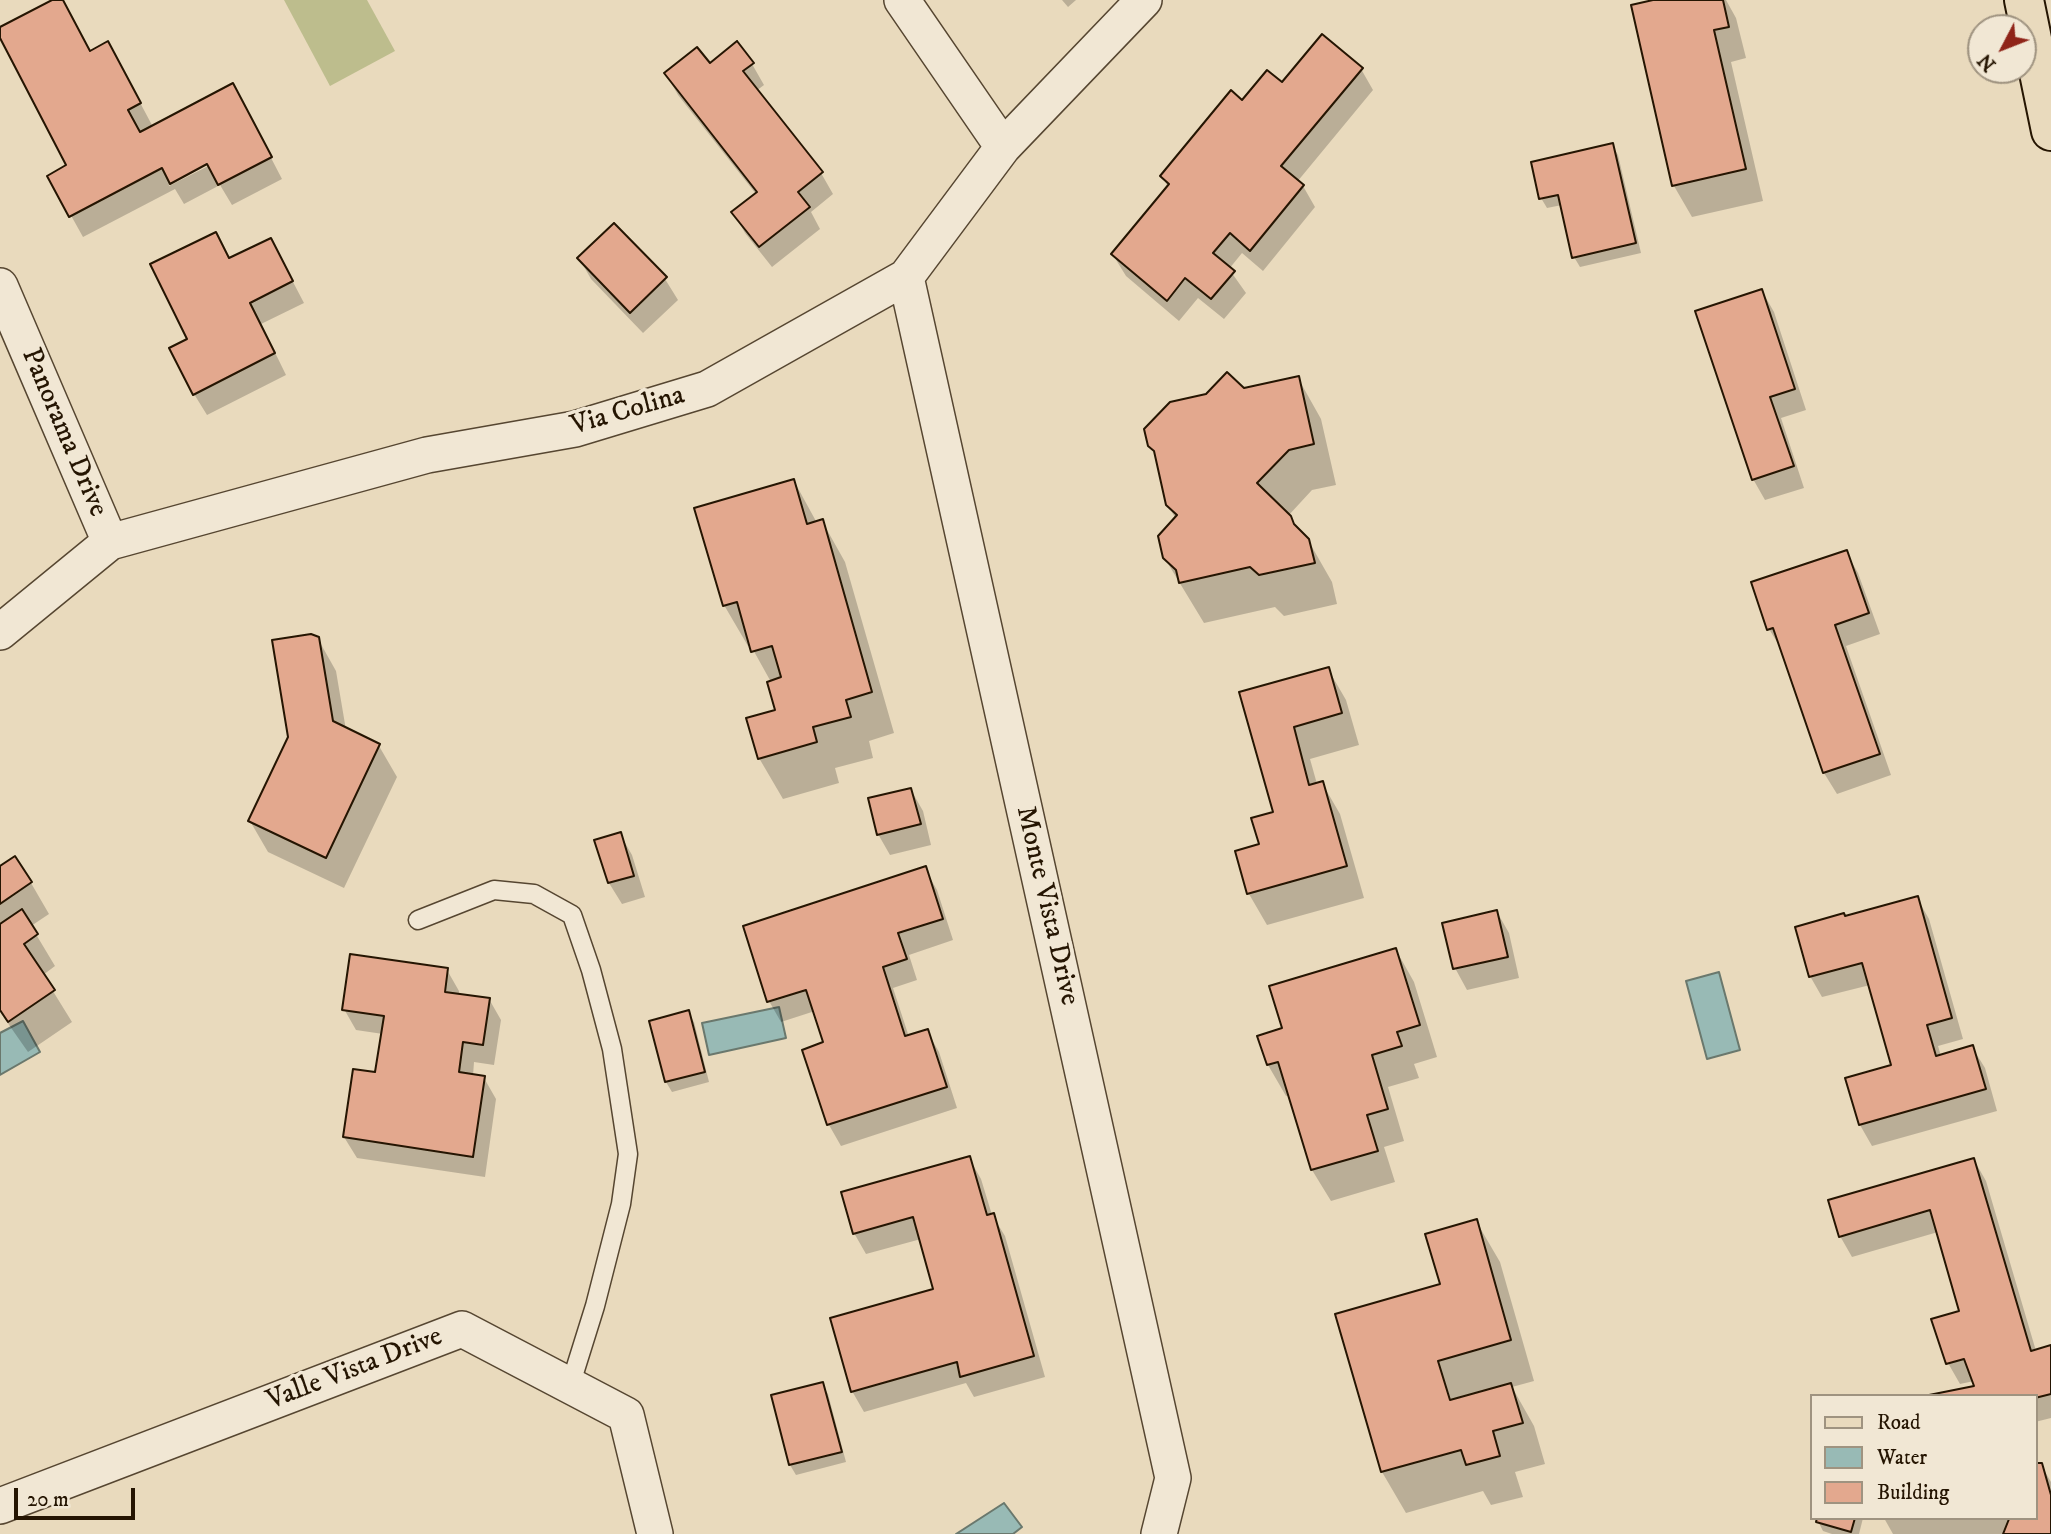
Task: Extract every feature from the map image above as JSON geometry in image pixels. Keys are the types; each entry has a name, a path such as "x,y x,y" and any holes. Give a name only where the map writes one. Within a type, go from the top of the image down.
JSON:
{"main road":[{"path":"2024,0 2051,131"}],"street":[{"path":"902,0 1003,147"},
{"name":"Via Colina","path":"0,632 110,541 427,455 575,429 707,389 906,277 1003,147 1144,0"},
{"name":"Monte Vista Drive","path":"906,277 1173,1478 1159,1534"},
{"name":"Panorama Drive","path":"0,286 110,541"},
{"name":"Valle Vista Drive","path":"0,1506 462,1329 626,1415 655,1534"}],"lane":[{"path":"418,920 494,890 534,894 572,915 591,970 612,1049 628,1154 621,1204 595,1306 570,1386"}],"green space":[{"path":"284,0 367,0 395,51 330,86"}],"water":[{"path":"1719,972 1740,1050 1707,1059 1686,981"},
{"path":"779,1007 786,1038 709,1055 702,1023"},
{"path":"23,1021 40,1052 0,1075 0,1033"},
{"path":"1004,1503 1022,1527 1013,1534 956,1534"}],"building":[{"path":"52,0 63,0 90,51 108,41 141,103 128,110 140,132 233,83 272,157 218,185 207,164 170,184 162,168 69,217 47,176 66,165 0,38 0,27"},
{"path":"1653,0 1723,0 1729,27 1714,30 1746,169 1672,186 1631,5"},
{"path":"1322,34 1363,68 1281,166 1304,185 1250,251 1230,233 1213,253 1235,271 1211,299 1185,278 1167,301 1111,254 1169,184 1160,176 1231,90 1242,100 1267,70 1282,82"},
{"path":"737,41 754,63 743,71 823,172 798,192 810,207 759,247 731,212 757,192 664,73 697,47 710,63"},
{"path":"1613,143 1636,243 1572,258 1558,195 1539,199 1531,162"},
{"path":"614,223 667,277 630,313 577,258"},
{"path":"216,232 229,258 271,238 293,281 250,303 275,353 193,395 169,348 187,339 150,264"},
{"path":"1762,289 1795,389 1770,397 1794,466 1752,480 1695,311"},
{"path":"1227,372 1244,388 1299,376 1314,444 1289,450 1257,483 1291,516 1294,524 1309,539 1315,563 1259,575 1250,567 1179,583 1176,570 1163,558 1158,536 1177,515 1166,505 1154,451 1148,446 1144,429 1170,402 1206,394"},
{"path":"794,479 807,524 823,519 872,692 846,700 851,717 813,727 817,742 758,759 746,718 775,710 767,682 781,677 772,646 751,652 737,602 723,606 694,508"},
{"path":"1847,550 1869,613 1835,625 1880,754 1823,773 1773,628 1767,630 1751,582"},
{"path":"311,634 319,637 333,721 380,744 326,858 248,821 288,737 272,640"},
{"path":"1329,667 1342,713 1294,727 1309,785 1323,781 1347,866 1247,894 1235,851 1259,844 1251,818 1273,812 1239,692"},
{"path":"911,788 921,824 877,835 868,798"},
{"path":"621,832 634,876 608,883 594,840"},
{"path":"15,856 32,882 0,904 0,866"},
{"path":"926,866 943,919 898,933 907,959 883,967 905,1036 928,1029 947,1087 827,1125 802,1050 823,1042 806,990 767,1002 743,926"},
{"path":"1918,896 1952,1018 1927,1025 1936,1056 1973,1045 1986,1089 1859,1125 1845,1078 1891,1065 1862,963 1809,977 1795,927"},
{"path":"22,909 38,934 24,944 55,990 8,1022 0,1010 0,924"},
{"path":"1497,910 1508,957 1453,969 1442,923"},
{"path":"1396,948 1420,1025 1397,1032 1402,1046 1372,1055 1388,1109 1367,1115 1378,1151 1311,1170 1278,1062 1267,1065 1257,1036 1282,1028 1269,986"},
{"path":"350,954 448,968 445,992 490,998 483,1045 463,1042 459,1072 485,1076 473,1157 343,1137 353,1069 375,1072 384,1016 342,1010"},
{"path":"689,1010 705,1072 665,1082 649,1021"},
{"path":"970,1156 987,1215 994,1213 1034,1356 960,1377 957,1362 851,1392 830,1318 933,1289 913,1217 853,1234 841,1192"},
{"path":"1974,1158 2031,1351 2051,1345 2051,1394 2037,1398 2037,1394 1934,1394 1974,1386 1964,1359 1946,1364 1931,1319 1959,1311 1930,1210 1839,1237 1828,1200"},
{"path":"1477,1219 1511,1340 1438,1361 1450,1400 1511,1383 1523,1423 1493,1431 1500,1456 1466,1465 1461,1450 1381,1472 1335,1314 1440,1284 1425,1234"},
{"path":"823,1382 842,1452 789,1465 771,1395"},
{"path":"2037,1463 2042,1463 2051,1495 2051,1534 2003,1534 2009,1520 2037,1520"},
{"path":"1816,1520 1854,1520 1851,1532"}]}
